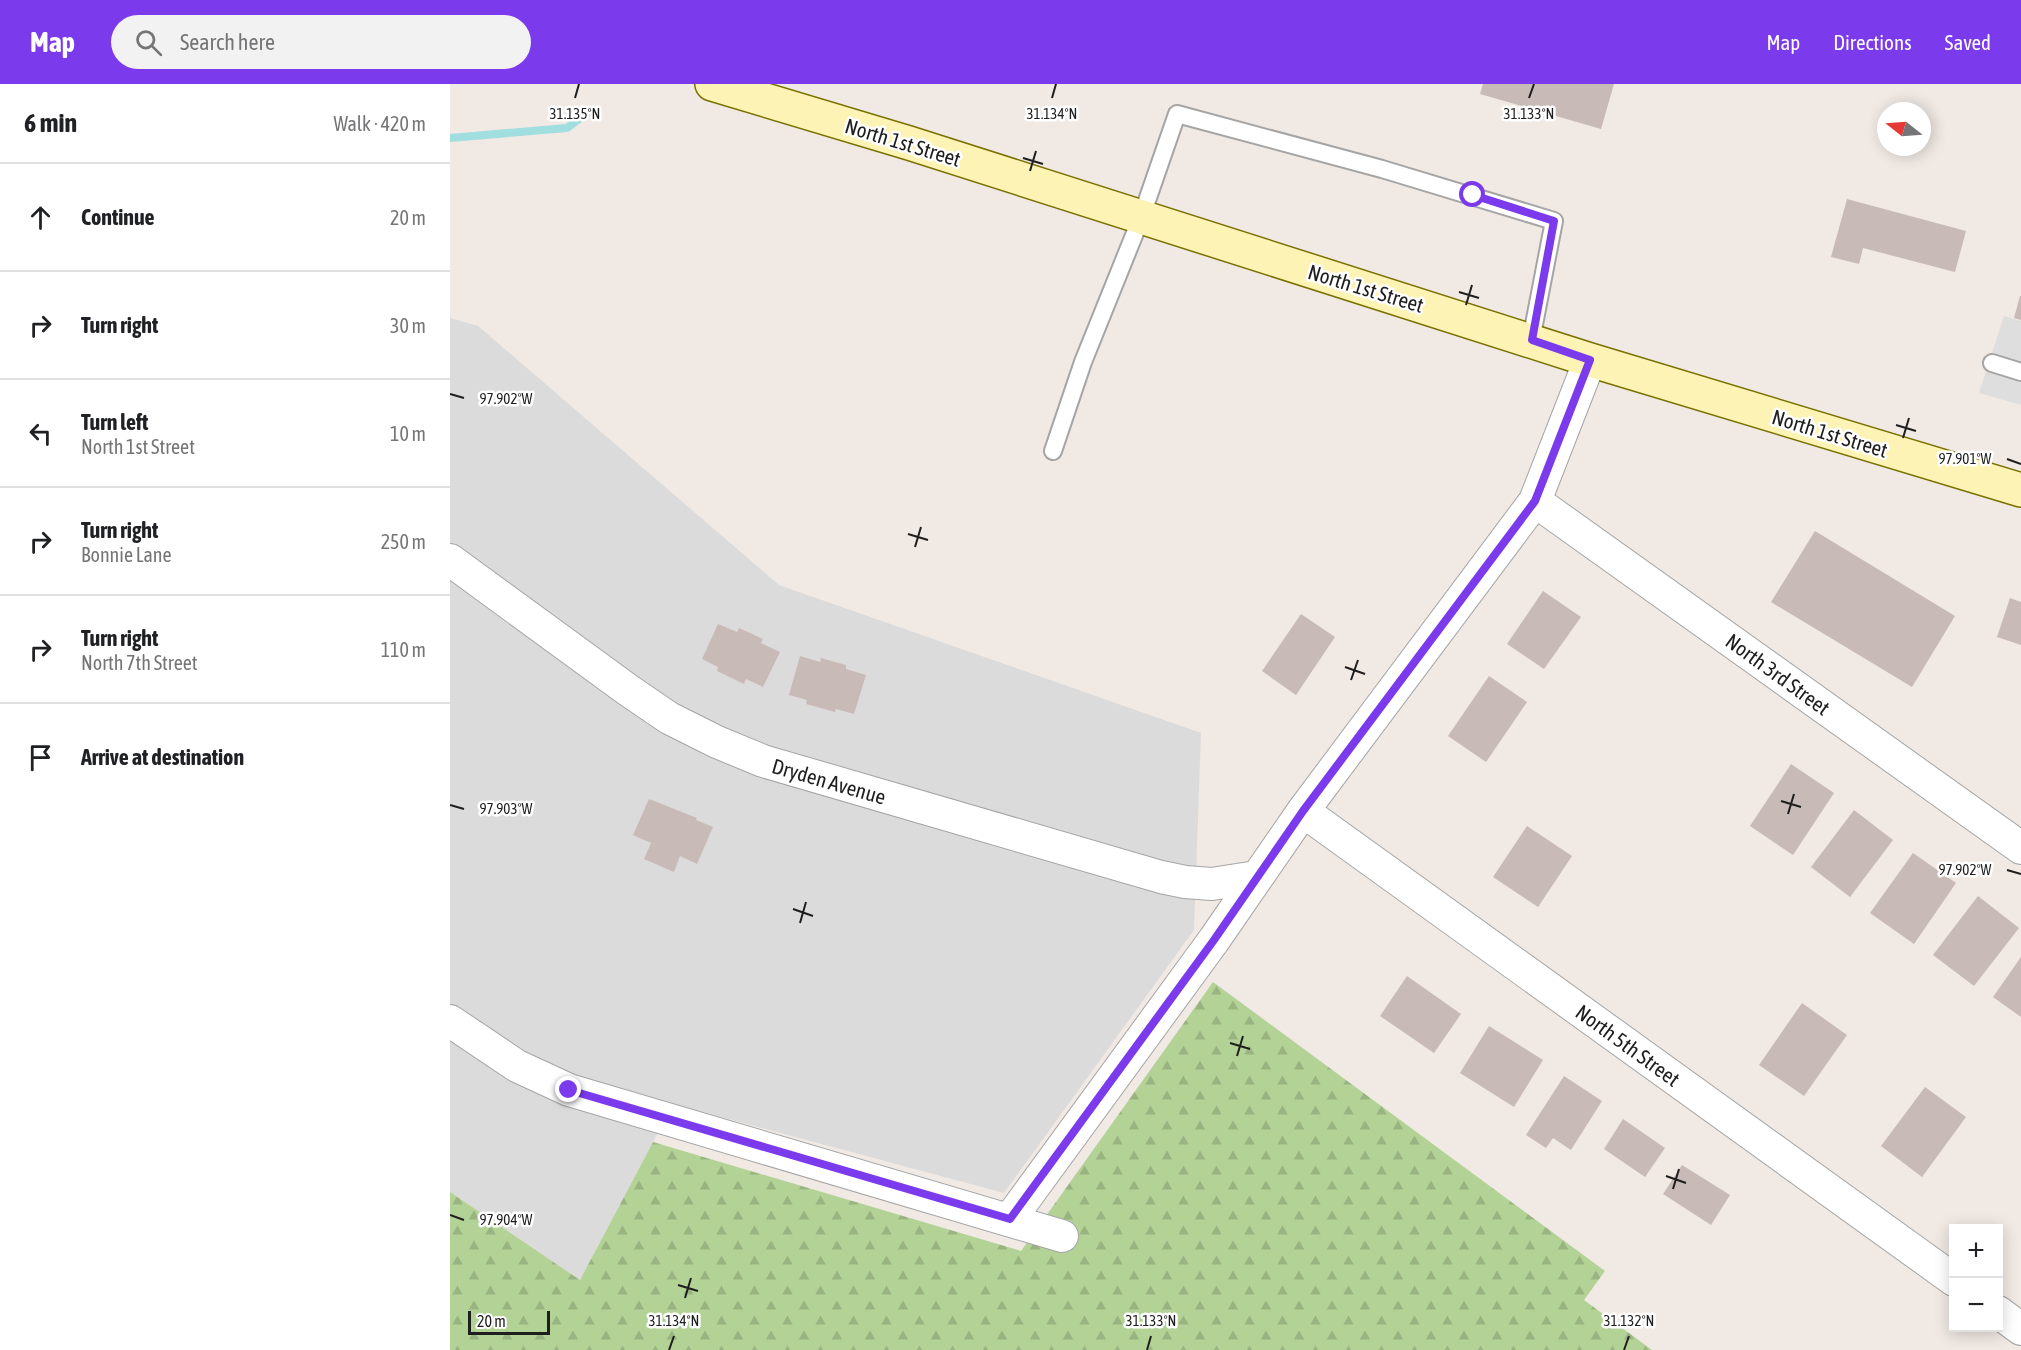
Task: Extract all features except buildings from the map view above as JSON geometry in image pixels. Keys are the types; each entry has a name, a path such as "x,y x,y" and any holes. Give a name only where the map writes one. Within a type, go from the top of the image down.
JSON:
{"main road":[{"name":"North 1st Street","path":"728,86 1590,360 2021,490"}],"street":[{"path":"1010,1219 1214,940 1303,811 1535,501 1590,360"},
{"name":"North 3rd Street","path":"1535,501 2021,848"},
{"name":"Dryden Avenue","path":"450,560 669,718 762,761 1161,877 1212,884 1256,877"},
{"name":"North 5th Street","path":"1303,811 1950,1278"},
{"path":"450,1021 517,1066 569,1090 1062,1236"},
{"path":"2003,1316 2021,1329"}],"lane":[{"path":"1053,451 1083,362 1141,218 1177,114 1394,172 1554,221 1532,340"},
{"path":"1992,363 2021,372"}],"shaded area":[{"path":"2004,316 2021,321 2021,405 1979,393"},
{"path":"450,318 478,326 779,585 1201,733 1194,930 1004,1193 673,1104 580,1280 450,1192"}],"green space":[{"path":"1213,982 1605,1271 1584,1300 1652,1350 450,1350 450,1192 580,1280 653,1142 1021,1251"}],"waterway":[{"path":"450,138 567,128 587,113"}],"route":[{"path":"569,1090 1010,1219 1214,940 1303,811 1535,501 1590,360 1532,340 1554,221 1473,195"}]}
